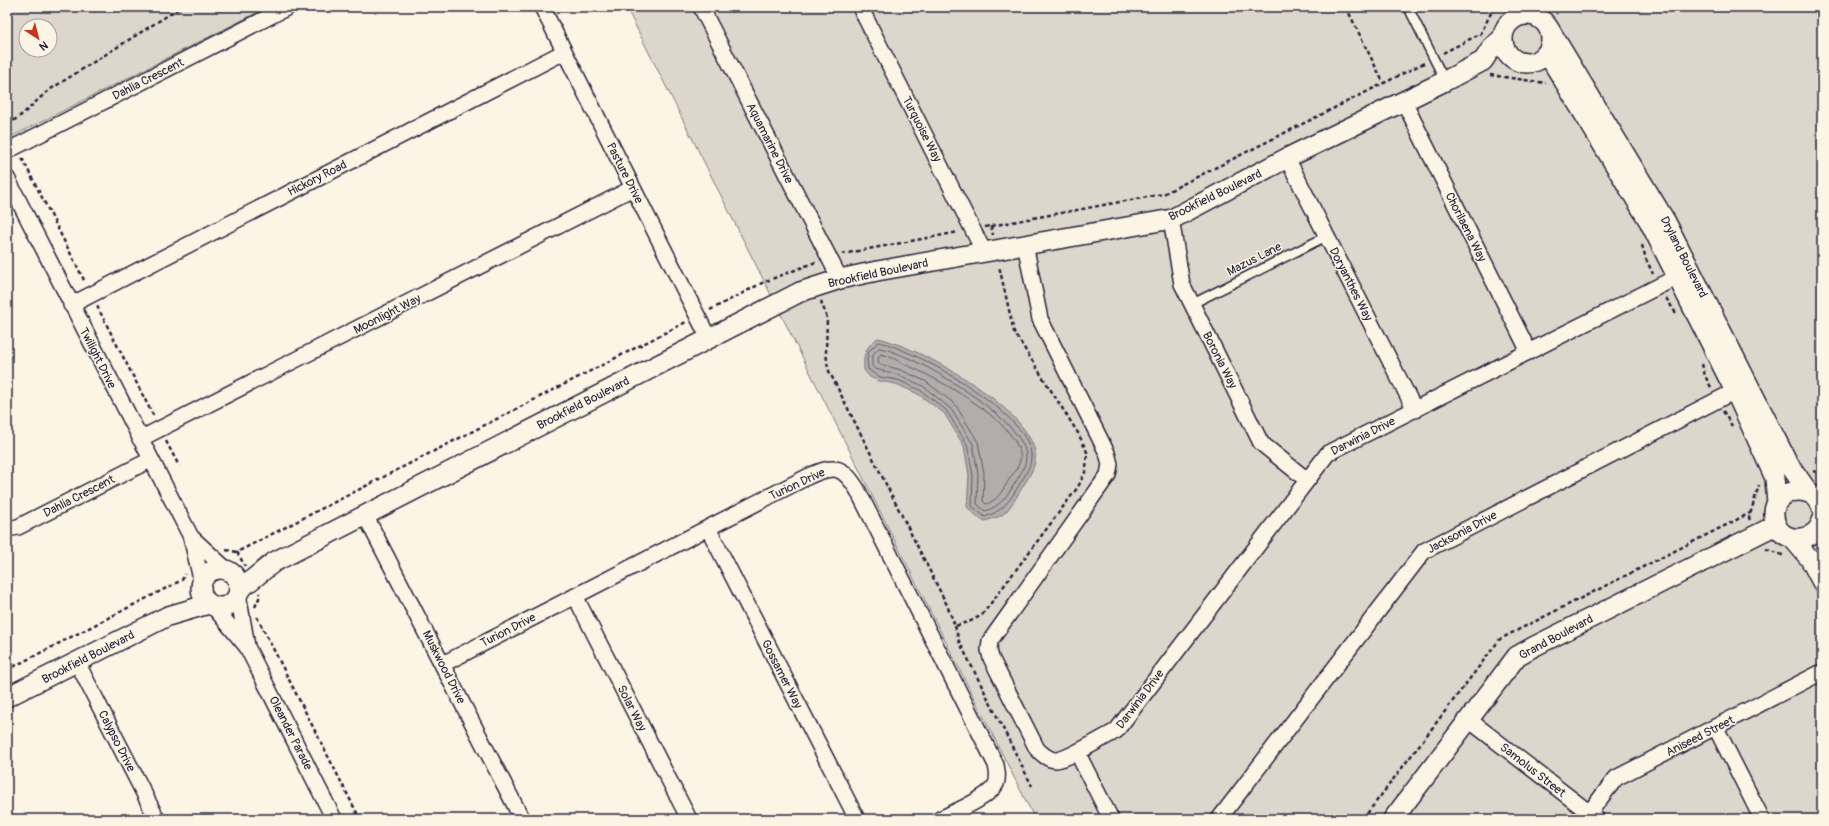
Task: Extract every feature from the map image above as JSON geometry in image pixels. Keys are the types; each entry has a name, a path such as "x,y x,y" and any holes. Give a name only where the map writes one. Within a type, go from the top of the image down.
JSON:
{"street":[{"name":"Dahlia Crescent","path":"11,149 288,7"},
{"name":"Pasture Drive","path":"542,7 709,339"},
{"name":"Aquamarine Drive","path":"701,7 840,279"},
{"name":"Turquoise Way","path":"860,7 972,229 990,251"},
{"path":"1483,61 1497,63 1516,61 1530,63 1537,61 1547,52 1552,40 1548,27 1530,11 1518,17 1504,20 1507,51 1516,61"},
{"name":"Brookfield Boulevard","path":"235,582 800,292 840,279 1025,244 1171,219 1287,158 1404,102 1483,61 1493,46 1504,20"},
{"name":"Dryland Boulevard","path":"1548,27 1666,222 1788,463 1820,513"},
{"name":"Hickory Road","path":"71,305 564,52"},
{"name":"Dryland Boulevard","path":"1547,52 1649,221 1735,391 1775,478 1777,503"},
{"name":"Chorilaena Way","path":"1404,102 1529,352"},
{"name":"Doryanthes Way","path":"1287,158 1415,410"},
{"name":"Twilight Drive","path":"7,178 150,460 191,537 201,585"},
{"name":"Moonlight Way","path":"140,439 633,188"},
{"name":"Boronia Way","path":"1171,219 1182,284 1261,443 1307,480"},
{"name":"Darwinia Drive","path":"1025,244 1040,319 1107,453 1110,464 1108,475 990,641 989,650 991,658 1037,749 1048,758 1056,760 1077,752 1116,731 1328,453 1677,277"},
{"name":"Jacksonia Drive","path":"1219,819 1424,551 1735,391"},
{"name":"Dahlia Crescent","path":"7,529 18,527 150,460"},
{"name":"Turion Drive","path":"443,664 824,469 835,468 844,471 850,477 996,765 998,775 996,784 991,791 956,815 940,819"},
{"path":"1793,539 1806,538 1812,535 1820,513 1803,491 1790,492 1784,495 1777,503 1774,512 1776,525 1783,534 1793,539 1810,559 1822,582"},
{"name":"Muskwood Drive","path":"365,515 522,819"},
{"name":"Grand Boulevard","path":"1393,819 1518,656 1533,647 1776,525"},
{"name":"Gossamer Way","path":"708,528 857,819"},
{"name":"Twilight Drive","path":"191,537 235,582"},
{"path":"217,570 235,582 233,603 228,606 218,608 211,605 205,600 201,585 204,578 211,571 217,570"},
{"name":"Oleander Parade","path":"235,582 247,647"},
{"name":"Brookfield Boulevard","path":"168,616 201,585"},
{"name":"Solar Way","path":"575,596 689,819"},
{"name":"Brookfield Boulevard","path":"7,697 168,616 211,605"},
{"name":"Oleander Parade","path":"211,605 247,647 334,819"},
{"name":"Calypso Drive","path":"77,662 157,819"},
{"name":"Aniseed Street","path":"1593,816 1616,778 1716,728 1822,672"},
{"name":"Samolus Street","path":"1469,720 1593,816"},
{"path":"1716,728 1762,819"},
{"path":"1077,752 1111,819"}],"lane":[{"path":"1408,7 1445,81"},
{"name":"Mazus Lane","path":"1192,304 1327,236"}],"path":[{"path":"7,124 19,118 41,96 54,87 181,7"},
{"path":"1346,7 1384,84"},
{"path":"1494,7 1504,20"},
{"path":"237,552 764,282 829,258 972,229 1164,194 1384,84 1480,34"},
{"path":"11,149 91,294 179,466"},
{"path":"955,626 971,622 982,615 1078,487 1086,470 1087,452 1078,433 1014,332 990,251 991,226"},
{"path":"809,265 815,287 827,318 826,352 828,369 947,605 959,641 1032,786"},
{"path":"7,670 182,580 185,573"},
{"path":"254,610 360,819"}],"shaded area":[{"path":"7,7 268,7 7,139"},
{"path":"626,7 1822,7 1822,819 1035,819"}],"water":[{"path":"878,338 897,344 944,366 969,382 993,398 1013,416 1027,434 1035,452 1034,466 1014,502 1005,513 985,521 967,507 969,475 964,446 944,413 918,394 896,384 879,381 870,377 864,370 866,352 870,345"}]}
